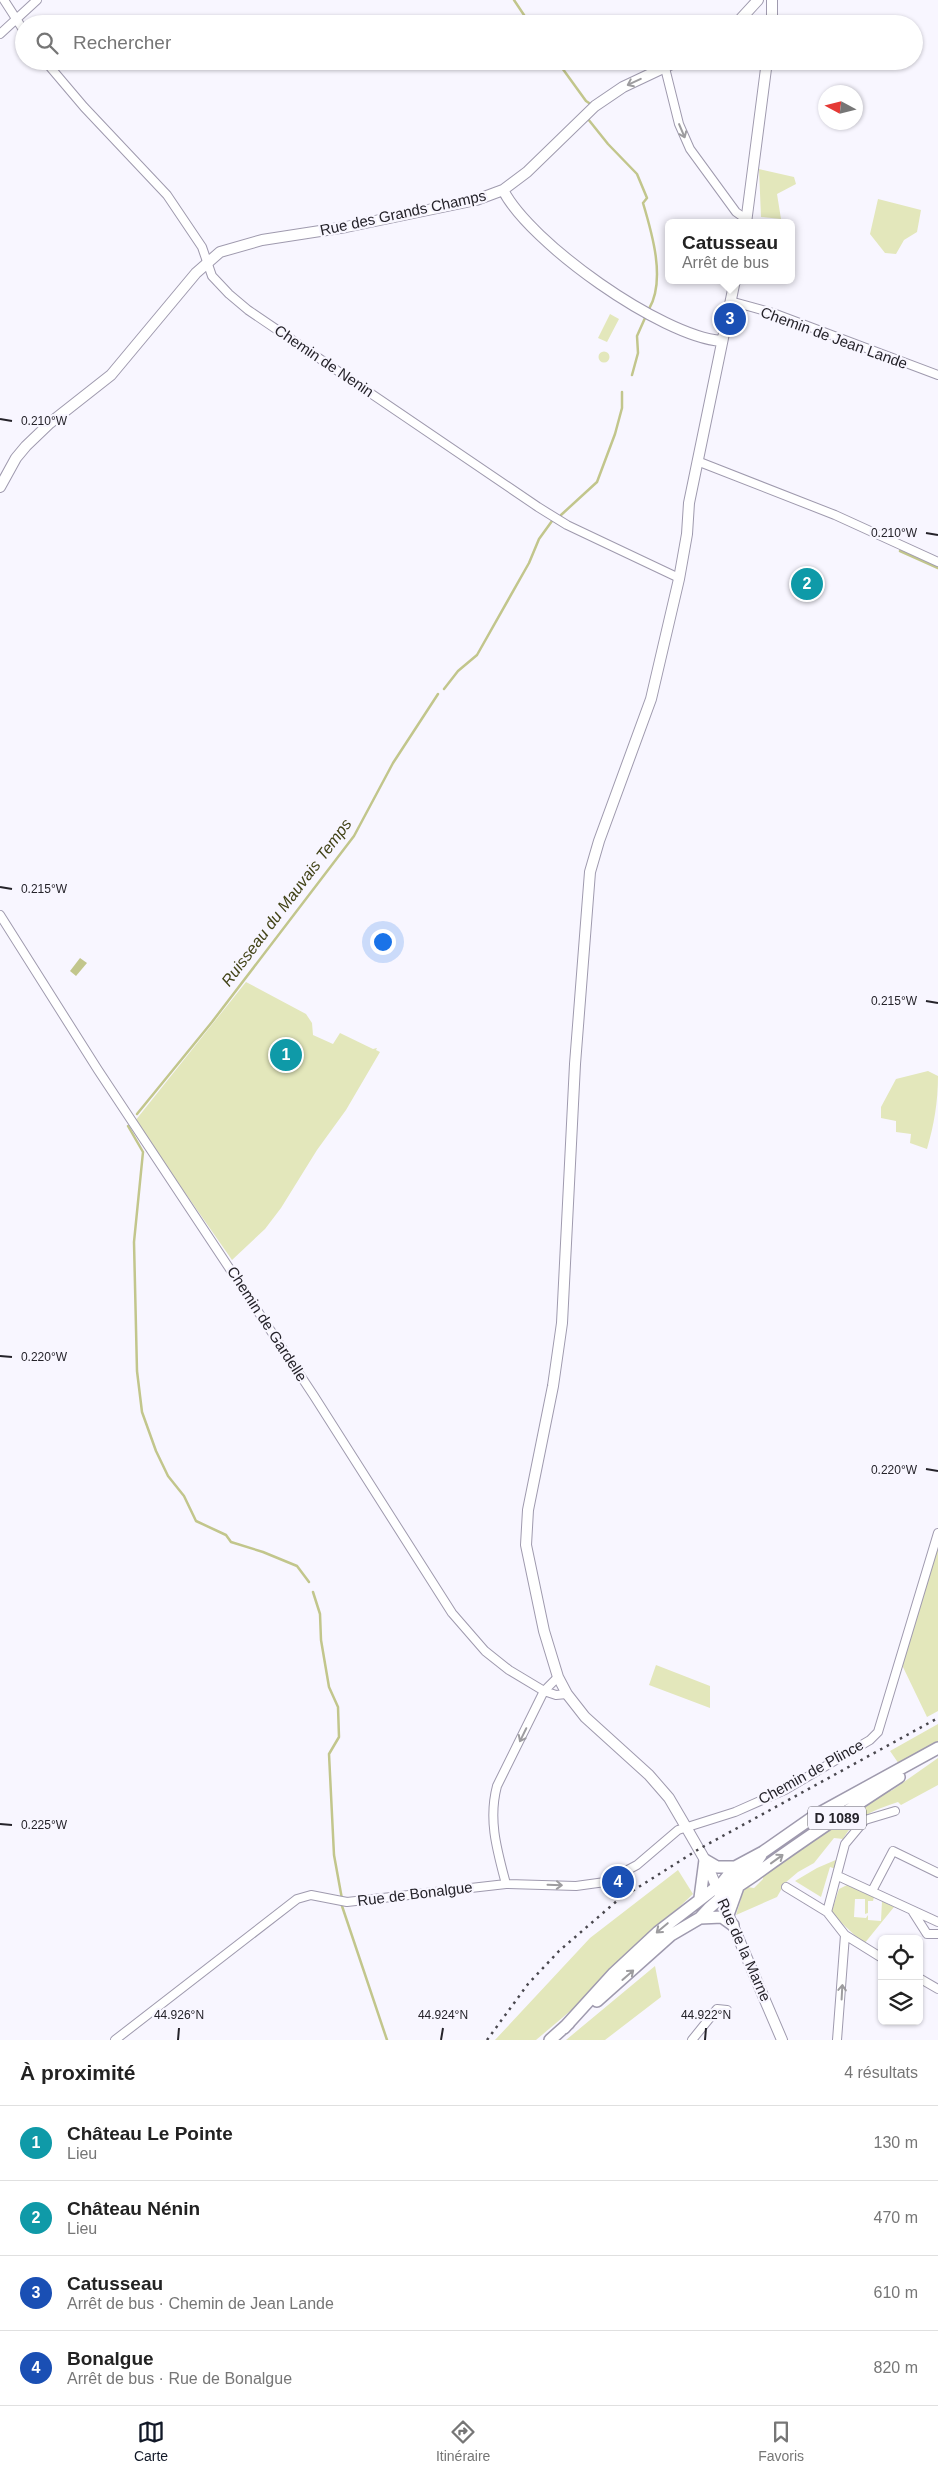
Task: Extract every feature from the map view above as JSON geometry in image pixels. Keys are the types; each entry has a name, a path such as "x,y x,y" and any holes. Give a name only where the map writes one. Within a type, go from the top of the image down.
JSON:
{"main road":[{"path":"744,15 758,0"},
{"path":"772,0 772,15"},
{"name":"Rue des Grands Champs","path":"207,261 220,252 262,240 346,227 476,200 503,190 527,172 595,106 623,87 661,70"},
{"path":"746,219 766,70"},
{"path":"503,190 511,203 540,236 624,300 680,329 721,341"},
{"path":"0,487 16,458 26,446 50,423 111,375 207,261"},
{"name":"Rue de la Marne","path":"734,284 697,461 679,578 651,699 599,841 590,872 574,1081 562,1323 553,1386 528,1510 526,1545 544,1631 558,1677 567,1694 585,1717 649,1775 668,1798 686,1827 705,1860 782,2040"},
{"name":"D 1089","path":"671,1935 700,1918 735,1867 763,1852 816,1815 938,1750"},
{"name":"D 1089","path":"564,2028 614,1973 700,1898 738,1887 938,1750"},
{"name":"D 1089","path":"550,2040 631,1973 712,1896 754,1865 763,1852"},
{"path":"700,1898 705,1860 716,1867 735,1867"},
{"path":"700,1918 722,1917 731,1920 738,1887"}],"street":[{"path":"4,0 15,17"},
{"path":"20,15 37,0"},
{"path":"0,34 15,20"},
{"name":"Chemin de Nenin","path":"53,70 84,107 168,195 202,246 212,276 228,294 248,310 500,482 567,524 679,578"},
{"path":"666,70 679,124 690,149 736,212 744,219"},
{"name":"Chemin de Jean Lande","path":"730,301 773,313 868,351 938,375"},
{"path":"697,461 835,515 938,562"},
{"name":"Chemin de Gardelle","path":"0,915 98,1070 309,1388 452,1612 485,1651 508,1670 544,1691 556,1695 567,1694"},
{"name":"Chemin de Plince","path":"686,1827 735,1812 785,1790 875,1737 938,1533"},
{"path":"506,1884 494,1840 493,1800 497,1786 544,1691 558,1677"},
{"path":"827,1912 845,1844 865,1820 895,1811"},
{"name":"Rue de Bonalgue","path":"115,2040 297,1899 311,1895 348,1902 506,1884 576,1886 605,1882 637,1865 675,1832 686,1827"},
{"path":"872,1891 893,1851 938,1873"},
{"path":"838,1876 938,1922"},
{"path":"786,1886 827,1912 845,1935 878,1956"},
{"path":"913,1912 926,1934 938,1934"},
{"path":"837,2040 845,1935"},
{"path":"922,1980 938,1989"},
{"path":"692,2040 717,2009 727,2010"}],"shaded area":[{"path":"759,169 794,177 796,184 777,194 781,219 761,217"},
{"path":"878,199 921,210 917,232 904,240 896,254 885,253 870,234"},
{"path":"610,314 619,319 607,342 598,338"},
{"path":"604,351 610,357 604,363 598,357"},
{"path":"80,958 87,963 76,976 70,971"},
{"path":"246,982 306,1014 312,1023 313,1035 333,1044 340,1033 373,1049 377,1048 376,1050 380,1052 346,1110 317,1150 281,1208 265,1229 232,1260 135,1121"},
{"path":"928,1071 938,1076 935,1113 927,1149 910,1143 911,1134 896,1132 896,1121 881,1118 881,1107 896,1079"},
{"path":"938,1541 938,1711 927,1717 902,1665"},
{"path":"656,1665 710,1686 710,1708 649,1685"},
{"path":"938,1724 938,1742 899,1764 890,1751"},
{"path":"938,1758 938,1785 901,1805 898,1802 866,1815 848,1831 843,1839 834,1838 814,1863 798,1872 785,1883 777,1897 736,1915 741,1899 739,1896 747,1887 754,1888 763,1879 762,1873 888,1788 891,1791"},
{"path":"886,1781 766,1859 766,1857 814,1821"},
{"path":"838,1859 836,1869 830,1867 821,1897 795,1881 817,1868"},
{"path":"678,1870 693,1894 575,2007 536,2040 495,2040 590,1938"},
{"path":"849,1884 874,1897 873,1901 868,1901 868,1913 865,1914 865,1899 855,1899 854,1917 866,1918 868,1915 868,1920 881,1921 882,1901 894,1907 864,1944 831,1913 839,1889"},
{"path":"655,1966 661,1997 605,2040 566,2040"}],"waterway":[{"name":"Ruisseau du Mauvais Temps","path":"514,0 524,15"},
{"name":"Ruisseau du Mauvais Temps","path":"564,70 586,101 592,105"},
{"name":"Ruisseau du Mauvais Temps","path":"588,119 608,144 637,174 647,198 643,203 656,256 657,271 654,297 649,309"},
{"name":"Ruisseau du Mauvais Temps","path":"632,375 638,353 637,336 645,318"},
{"name":"Ruisseau du Mauvais Temps","path":"561,515 597,482 615,434 622,408 622,392"},
{"name":"Ruisseau du Mauvais Temps","path":"444,689 458,671 477,655 529,563 539,539 552,521"},
{"path":"900,551 938,568"},
{"name":"Ruisseau du Mauvais Temps","path":"137,1114 212,1022 354,836 393,763 438,694"},
{"name":"Ruisseau du Mauvais Temps","path":"128,1126 143,1152 134,1242 137,1371 142,1412 156,1451 168,1476 184,1496 196,1521 226,1535 231,1542 263,1552 297,1566 309,1582"},
{"name":"Ruisseau du Mauvais Temps","path":"313,1592 320,1614 321,1640 329,1687 338,1707 339,1737 329,1754 334,1855 342,1899"},
{"name":"Ruisseau du Mauvais Temps","path":"342,1906 387,2040"}],"railway":[{"path":"487,2040 528,1984 559,1951 618,1900 699,1849 938,1718"}],"place":[{"name":"Catusseau","path":"730,319"},
{"name":"Château Nénin","path":"807,584"},
{"name":"Château Le Pointe","path":"286,1055"},
{"name":"Bonalgue","path":"618,1882"}]}
